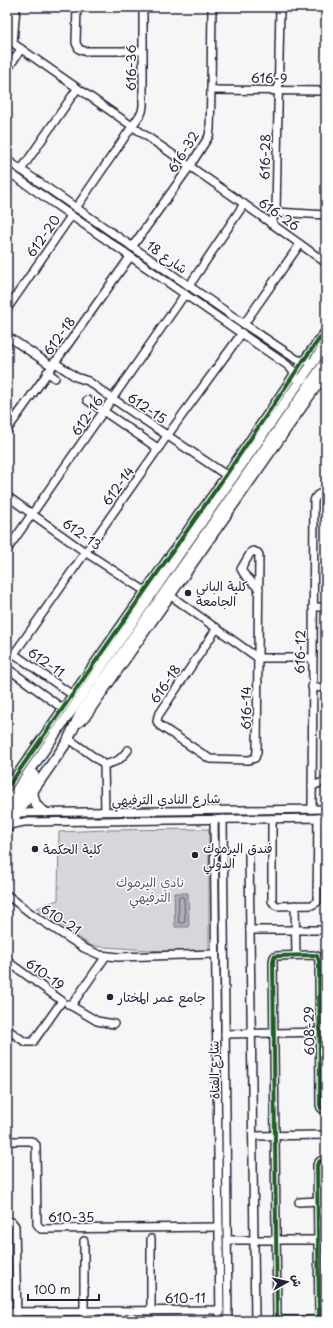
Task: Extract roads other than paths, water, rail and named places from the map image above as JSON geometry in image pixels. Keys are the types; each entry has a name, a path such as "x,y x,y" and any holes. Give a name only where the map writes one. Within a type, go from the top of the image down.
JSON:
{"main road":[{"path":"7,804 56,724 182,550 326,344"},
{"path":"21,802 33,792 69,739 81,712 326,361"},
{"path":"182,550 190,556"},
{"path":"13,819 21,802 54,746 56,724"},
{"path":"33,792 36,806 45,812"}],"street":[{"path":"16,7 10,41 244,204"},
{"path":"77,7 76,43 79,49 84,51 142,51"},
{"name":"616-36","path":"76,208 141,115 143,106 143,7"},
{"name":"616-32","path":"132,247 190,166 210,133 212,7"},
{"name":"616-28","path":"272,224 276,212 280,7"},
{"path":"7,70 21,49"},
{"path":"21,170 77,89"},
{"name":"616-9","path":"211,90 326,91"},
{"name":"شارع 18","path":"7,160 244,324 296,359 303,361"},
{"name":"شارع 18","path":"7,172 288,365 294,374"},
{"path":"47,199 52,192"},
{"name":"616-26","path":"189,286 244,204 300,244 244,324"},
{"path":"276,212 326,215"},
{"name":"612-20","path":"7,309 71,216"},
{"path":"300,244 326,262"},
{"name":"612-18","path":"7,430 130,256"},
{"path":"155,274 161,267"},
{"name":"612-16","path":"7,550 185,294"},
{"path":"7,788 56,724 62,708 71,694 87,681 145,591 303,361 326,330"},
{"name":"612-14","path":"14,654 167,436 242,333"},
{"name":"612-15","path":"7,336 76,377 88,381 226,475"},
{"path":"303,361 317,357"},
{"path":"47,372 55,378"},
{"path":"294,374 294,390"},
{"path":"74,726 86,717 326,374"},
{"name":"612-15","path":"87,400 158,450"},
{"name":"616-12","path":"312,809 314,501 319,494 326,493"},
{"name":"612-13","path":"7,496 85,552 145,591"},
{"name":"616-14","path":"255,758 257,752 259,589 259,555 258,552 254,551 251,552 241,569 259,589"},
{"path":"171,596 258,658 312,658"},
{"path":"313,607 326,608"},
{"name":"616-18","path":"217,628 158,716 157,721 159,725 210,758 249,760 255,758"},
{"name":"612-11","path":"7,649 71,694"},
{"path":"7,668 62,708"},
{"path":"312,688 326,688"},
{"path":"69,739 104,765 105,811"},
{"path":"104,765 116,762 128,750"},
{"path":"312,786 326,781"},
{"name":"شارع النادي الترفيهي","path":"13,819 45,812 326,809"},
{"path":"272,818 272,901 276,905 314,905 318,900 318,818"},
{"name":"شارع النادي الترفيهي","path":"13,819 223,822 272,818 326,818"},
{"name":"شارع الفتاة","path":"214,822 220,1321"},
{"name":"شارع الفتاة","path":"223,822 228,1321"},
{"path":"249,855 255,1321"},
{"name":"610-21","path":"7,895 33,915 84,948 106,956 118,957 215,954"},
{"path":"295,905 296,955 277,956 274,958 276,1240 278,1317 281,1320 316,1319 320,1315 322,1240 318,1201 317,1165 320,1161 326,1160"},
{"path":"215,909 220,907 224,909"},
{"path":"250,930 326,930"},
{"name":"608-29","path":"296,955 317,956 318,961 322,1032 323,1108"},
{"path":"71,1006 106,956"},
{"name":"610-19","path":"7,961 62,1001 32,1042 25,1042 7,1030"},
{"path":"62,1001 97,1021 114,1024"},
{"path":"226,1034 322,1032"},
{"path":"252,1136 326,1135"},
{"name":"610-35","path":"7,1141 31,1141 36,1145 37,1224 41,1229 219,1227"},
{"path":"218,1171 227,1171"},
{"path":"299,1202 318,1201"},
{"path":"7,1222 12,1222 15,1226 17,1321"},
{"path":"151,1239 151,1311"},
{"path":"228,1240 322,1240"},
{"path":"84,1241 84,1321"},
{"name":"610-11","path":"7,1312 220,1310"},
{"path":"121,1311 121,1321"}],"water":[{"path":"174,893 188,893 189,927 175,927"}],"place":[{"name":"كلية الباني الجامعة","path":"188,593"},
{"name":"كلية الحكمة","path":"35,849"},
{"name":"فندق اليرموك الدولي","path":"195,855"},
{"name":"جامع عمر المختار","path":"110,997"}],"park label":[{"name":"نادي اليرموك الترفيهي","path":"150,890"}]}
